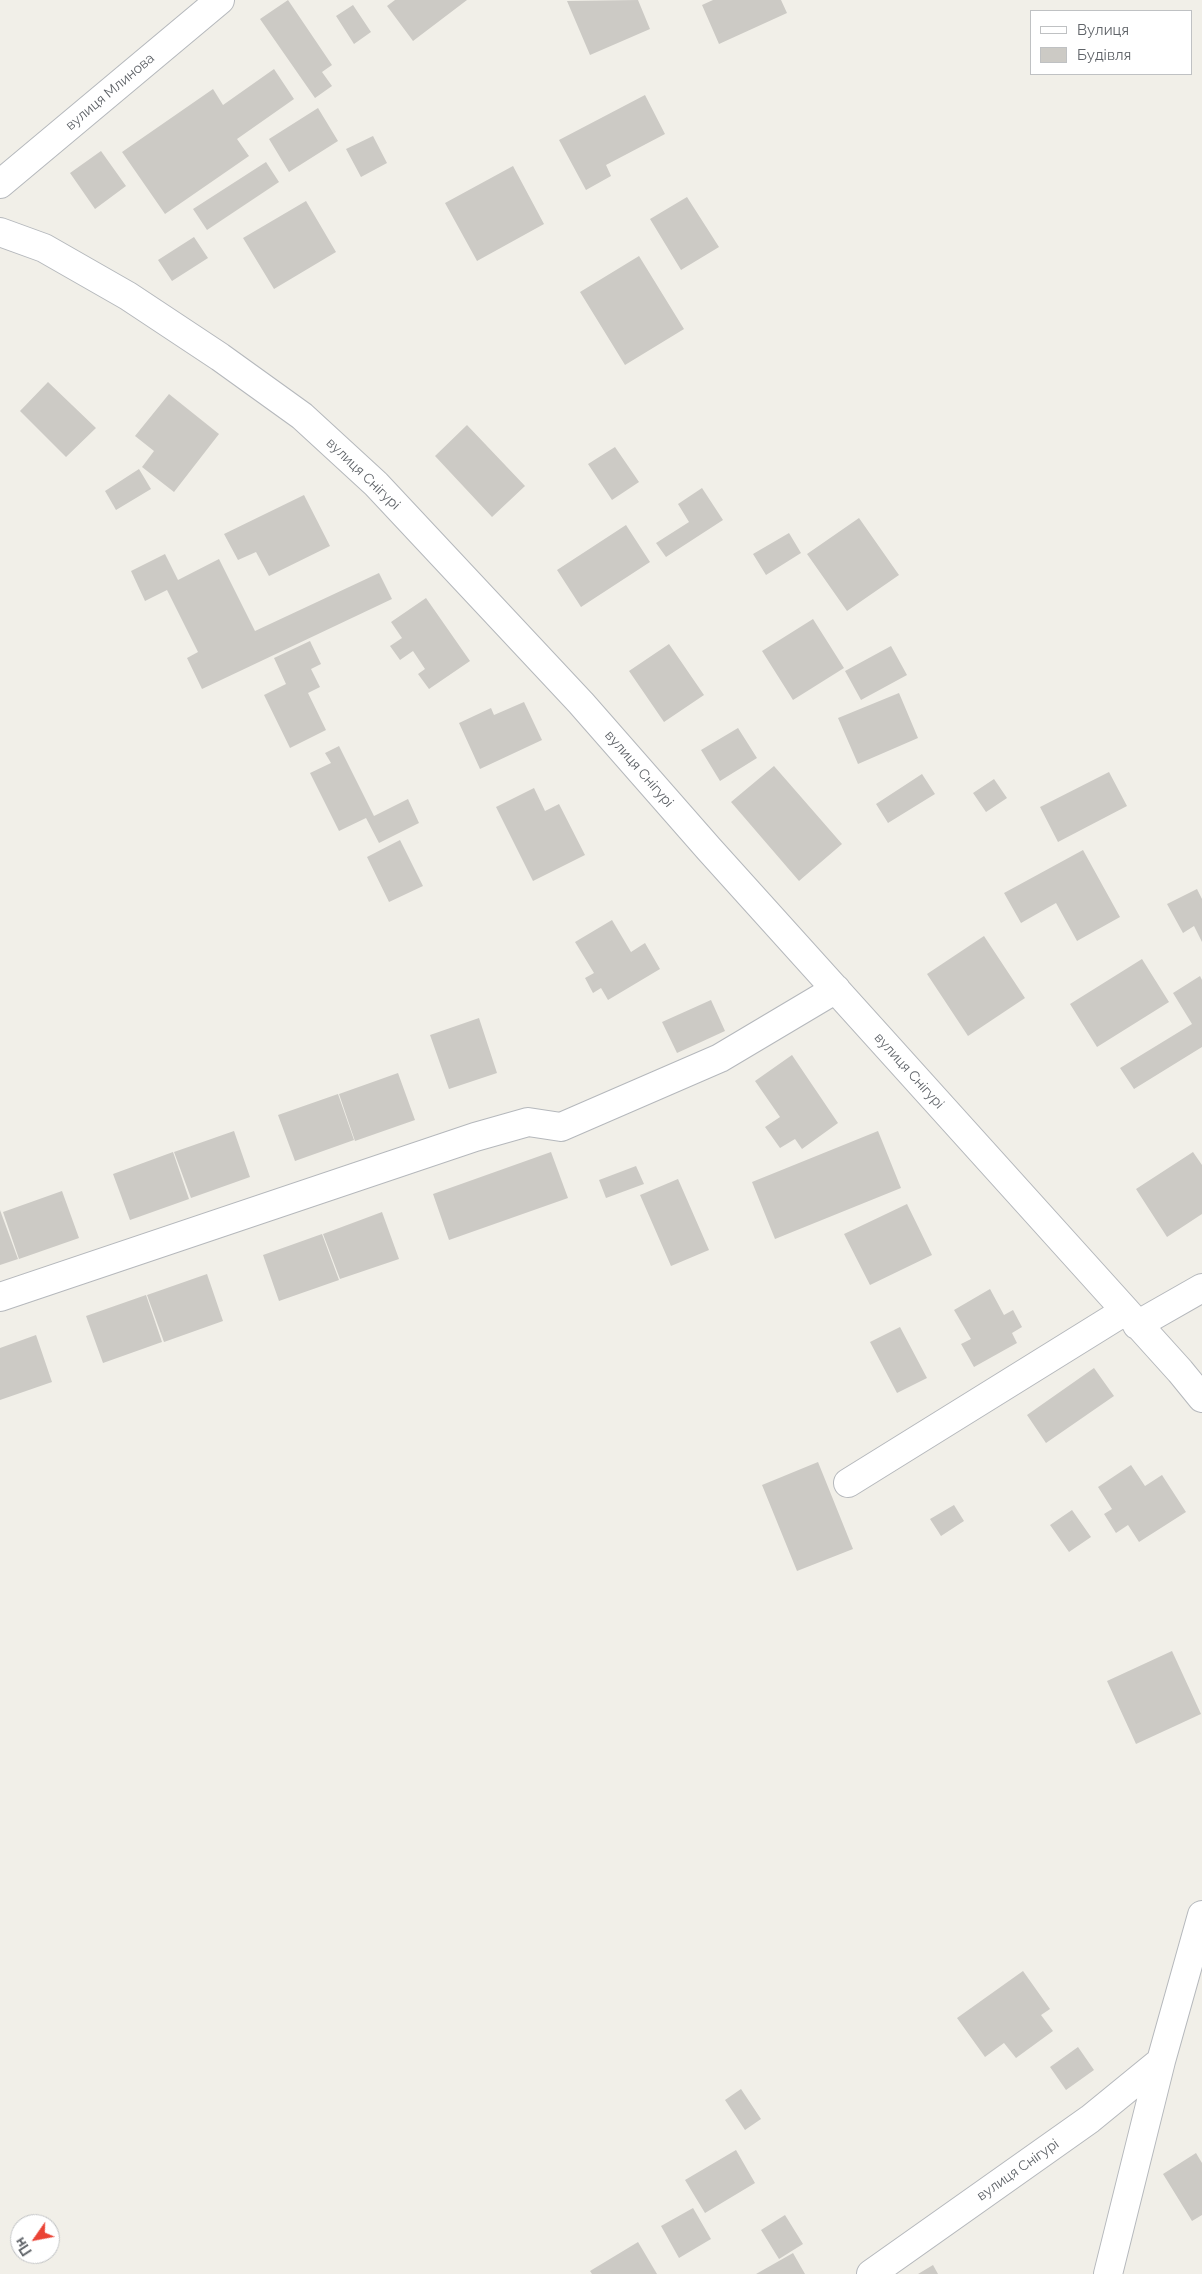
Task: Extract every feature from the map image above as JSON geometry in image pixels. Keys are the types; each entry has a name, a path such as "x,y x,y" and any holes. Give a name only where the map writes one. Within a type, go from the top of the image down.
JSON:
{"street":[{"name":"вулиця Млинова","path":"0,184 220,0"},
{"name":"вулиця Снігурі","path":"0,232 44,248 128,296 220,357 302,416 376,484 581,703 1202,1398"},
{"path":"0,1297 475,1137 528,1122 561,1127 720,1058 836,989"},
{"path":"848,1483 1131,1318 1202,1288"},
{"path":"1108,2274 1161,2061 1202,1914"},
{"name":"вулиця Снігурі","path":"871,2274 1090,2119 1161,2061"}],"building":[{"path":"288,0 332,65 322,72 332,86 315,98 260,19"},
{"path":"395,0 467,0 413,41 387,6"},
{"path":"638,0 650,29 590,55 567,1"},
{"path":"713,0 781,0 787,13 719,44 702,5"},
{"path":"353,5 371,32 354,44 336,16"},
{"path":"274,69 294,99 237,139 249,156 165,214 122,152 213,89 223,105"},
{"path":"645,95 665,134 606,165 611,176 586,190 559,140"},
{"path":"318,108 338,141 289,172 269,139"},
{"path":"373,136 387,163 361,177 346,149"},
{"path":"101,151 126,186 95,209 70,173"},
{"path":"266,162 279,182 207,230 193,209"},
{"path":"513,166 544,224 477,261 445,203"},
{"path":"687,197 719,247 681,270 650,219"},
{"path":"306,201 336,252 274,289 243,238"},
{"path":"194,237 208,258 172,281 158,260"},
{"path":"639,256 684,329 625,365 580,292"},
{"path":"48,382 96,428 66,457 20,411"},
{"path":"169,394 219,434 174,492 142,467 154,451 135,436"},
{"path":"467,425 525,486 492,517 435,456"},
{"path":"615,447 639,482 612,500 588,464"},
{"path":"139,469 151,489 116,510 105,491"},
{"path":"702,488 723,520 666,557 656,543 689,522 678,504"},
{"path":"304,495 330,546 269,576 256,552 238,560 224,534"},
{"path":"859,518 899,575 847,611 807,554"},
{"path":"626,525 650,562 581,607 557,570"},
{"path":"789,533 801,553 766,575 753,554"},
{"path":"165,554 178,580 219,559 255,631 379,573 392,599 202,689 187,658 198,652 167,590 145,601 131,571"},
{"path":"426,598 470,661 429,689 418,674 425,669 413,651 400,660 390,646 402,638 391,622"},
{"path":"813,619 844,668 793,700 762,651"},
{"path":"310,641 321,664 311,669 320,687 308,693 326,730 290,748 264,695 286,684 274,658"},
{"path":"669,644 704,695 664,722 629,671"},
{"path":"891,646 907,675 861,700 845,671"},
{"path":"899,693 918,738 858,764 838,718"},
{"path":"524,702 542,740 480,769 459,723 491,708 494,715"},
{"path":"738,728 757,758 720,781 701,750"},
{"path":"339,746 374,816 408,799 419,823 379,843 366,818 339,831 310,773 331,763 325,753"},
{"path":"774,766 842,844 799,881 731,802"},
{"path":"1109,772 1127,806 1058,842 1040,807"},
{"path":"922,774 935,794 888,823 876,804"},
{"path":"994,779 1007,798 986,812 973,793"},
{"path":"534,788 545,811 559,804 585,855 533,881 496,807"},
{"path":"400,840 423,886 389,902 367,857"},
{"path":"1083,850 1120,917 1077,941 1056,903 1021,923 1004,893"},
{"path":"1197,889 1202,899 1202,942 1194,926 1183,933 1167,904"},
{"path":"612,920 631,952 645,943 660,969 608,1000 601,988 593,993 585,978 594,973 575,942"},
{"path":"984,936 1025,998 968,1036 927,974"},
{"path":"1142,959 1169,1002 1097,1047 1070,1004"},
{"path":"1200,976 1202,980 1202,1047 1134,1089 1120,1068 1192,1024 1173,993"},
{"path":"711,1000 725,1031 677,1053 662,1022"},
{"path":"479,1018 497,1073 449,1089 430,1035"},
{"path":"792,1055 838,1123 802,1149 795,1139 780,1148 765,1127 780,1117 755,1081"},
{"path":"398,1073 415,1120 355,1141 339,1094"},
{"path":"338,1094 354,1140 295,1161 278,1115"},
{"path":"234,1131 250,1177 191,1198 174,1152"},
{"path":"878,1131 901,1188 775,1239 752,1182"},
{"path":"173,1152 189,1199 130,1220 113,1174"},
{"path":"551,1152 568,1198 449,1240 433,1194"},
{"path":"1193,1152 1202,1165 1202,1214 1167,1237 1136,1189"},
{"path":"636,1166 644,1184 606,1198 599,1180"},
{"path":"678,1179 709,1250 671,1266 640,1195"},
{"path":"62,1191 79,1238 19,1259 3,1212"},
{"path":"907,1204 932,1255 870,1285 844,1234"},
{"path":"0,1210 18,1259 0,1265"},
{"path":"382,1212 399,1259 340,1279 323,1234"},
{"path":"322,1234 339,1280 279,1301 263,1255"},
{"path":"207,1274 223,1321 164,1342 147,1295"},
{"path":"990,1289 1004,1315 1013,1310 1022,1327 1012,1333 1017,1343 974,1367 961,1344 971,1339 954,1310"},
{"path":"146,1295 162,1342 103,1363 86,1316"},
{"path":"900,1327 927,1378 897,1393 870,1342"},
{"path":"36,1335 52,1382 0,1400 0,1348"},
{"path":"1094,1368 1114,1396 1046,1443 1027,1415"},
{"path":"818,1462 853,1549 797,1571 762,1485"},
{"path":"1131,1465 1145,1486 1162,1475 1186,1512 1139,1542 1128,1525 1116,1533 1104,1514 1112,1509 1098,1487"},
{"path":"954,1505 964,1521 941,1536 930,1519"},
{"path":"1072,1510 1091,1537 1069,1552 1050,1525"},
{"path":"1172,1651 1201,1714 1136,1744 1107,1681"},
{"path":"1023,1971 1050,2009 1041,2015 1053,2031 1016,2058 1004,2043 985,2057 957,2018"},
{"path":"1078,2047 1094,2070 1066,2090 1050,2067"},
{"path":"741,2089 761,2119 745,2130 725,2100"},
{"path":"736,2150 755,2183 705,2213 685,2180"},
{"path":"1196,2153 1202,2163 1202,2215 1192,2221 1163,2174"},
{"path":"693,2208 711,2239 679,2258 661,2226"},
{"path":"785,2215 803,2244 779,2259 761,2230"},
{"path":"638,2242 657,2274 592,2274 590,2271"},
{"path":"793,2253 805,2274 756,2274"},
{"path":"933,2265 938,2274 918,2274"}]}
